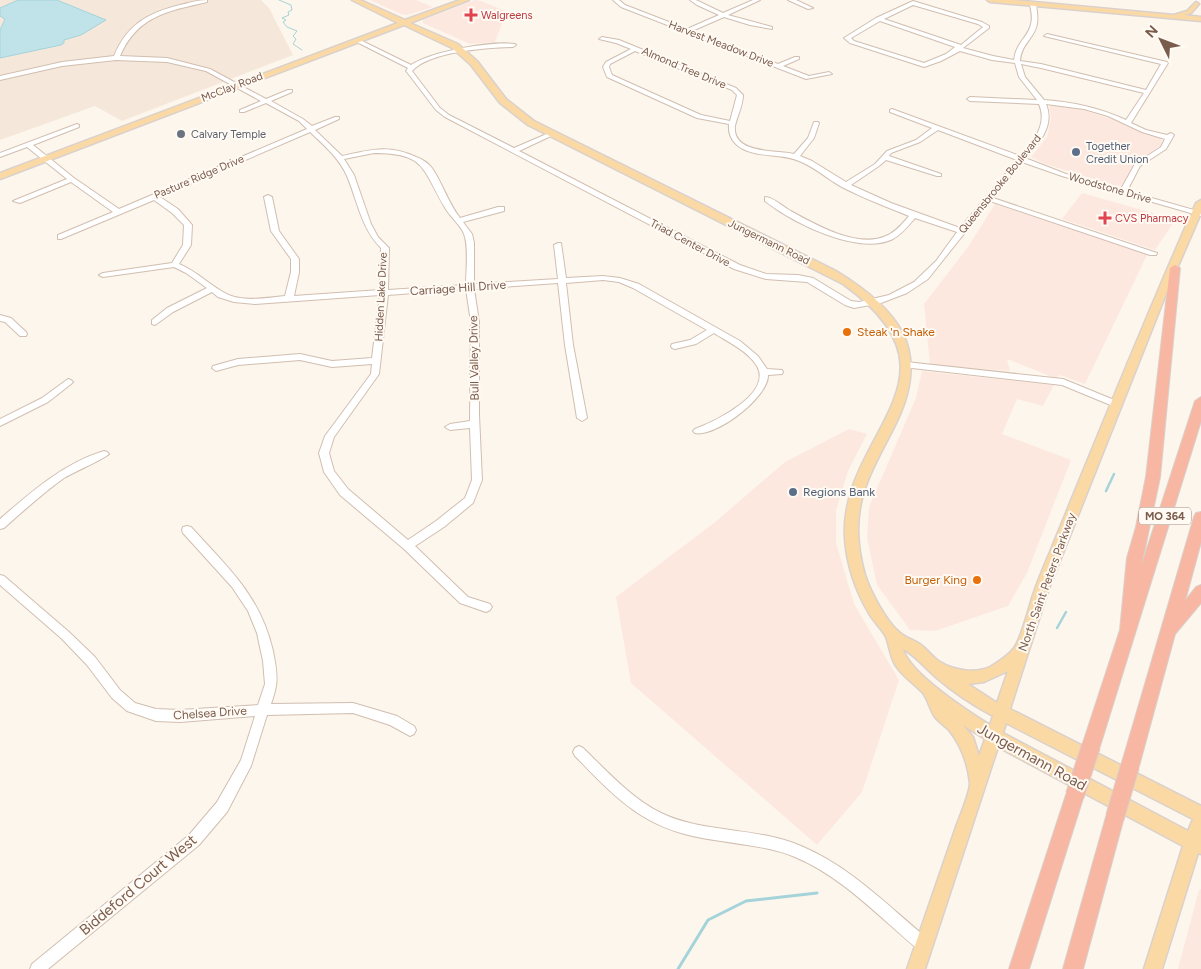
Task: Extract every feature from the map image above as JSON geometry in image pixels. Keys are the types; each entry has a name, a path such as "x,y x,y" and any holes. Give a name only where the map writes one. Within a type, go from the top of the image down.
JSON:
{"highway":[{"path":"1128,630 1134,558 1144,527 1153,477 1175,268"},
{"name":"MO 364","path":"1019,969 1201,401"},
{"name":"MO 364","path":"1073,969 1201,517"},
{"path":"1168,636 1201,591"}],"main road":[{"name":"Jungermann Road","path":"356,0 448,42 462,51 474,63 507,106 530,123 832,273 872,301 896,331 902,346 906,365 904,390 858,492 853,511 852,525 854,555 864,590 876,612 893,636 899,659 929,690 975,726 1197,844"},
{"name":"McClay Road","path":"0,176 466,0"},
{"path":"990,0 1201,18 1196,2"},
{"path":"1170,16 1189,12 1196,2"},
{"path":"1170,16 1201,26"},
{"name":"North Saint Peters Parkway","path":"916,969 1021,651 1064,531 1161,294 1175,268 1200,210"},
{"name":"Jungermann Road","path":"893,636 916,649 932,665 962,689 1001,713 1201,815"},
{"path":"932,665 951,674 976,678 998,671 1021,651"},
{"path":"929,690 942,713 967,742 972,754 978,786"},
{"path":"1153,969 1197,844 1201,820"}],"street":[{"name":"Harvest Meadow Drive","path":"616,0 623,6 808,78 829,74"},
{"path":"693,0 724,14 770,28"},
{"path":"687,31 757,0"},
{"path":"791,0 810,8"},
{"path":"116,58 126,36 140,23 159,14 205,1"},
{"path":"913,3 987,27 959,46 929,64 919,64 852,42 847,38 907,4 913,3"},
{"path":"1033,4 1036,22 1030,35 1018,50 1017,61 1023,78 1043,103"},
{"path":"878,20 992,58 1017,61 1149,90"},
{"path":"1047,36 1165,63 1128,123"},
{"name":"Almond Tree Drive","path":"602,39 617,41 636,48 734,89 740,95 740,103 733,124"},
{"path":"356,40 411,67 422,61 462,51 484,46 512,44"},
{"path":"636,48 608,64 606,67 609,76 699,117 733,124 733,136 742,145 757,151 795,156 824,170 845,186 914,215 962,230"},
{"name":"Hidden Lake Drive","path":"0,78 62,64 116,58 167,60 187,63 208,70 301,120 340,158 350,175 368,224 375,238 385,248 384,292 375,374 330,436 324,453 329,472 344,492 408,546 464,600 486,607"},
{"path":"779,66 798,58"},
{"name":"Triad Center Drive","path":"411,67 410,74 442,113 749,272 777,278 791,277 811,280 831,290 846,304 857,306 872,301"},
{"path":"242,111 290,91"},
{"path":"970,99 1085,107 1144,131 1170,136 1164,148 1137,165 1123,192"},
{"name":"Queensbrooke Boulevard","path":"872,301 909,289 925,277 1036,142 1043,131 1045,116 1043,103"},
{"name":"Woodstone Drive","path":"892,111 1020,160 1123,192 1200,210"},
{"name":"Pasture Ridge Drive","path":"61,237 337,118"},
{"path":"795,156 811,138 816,123"},
{"path":"0,155 77,126"},
{"path":"845,186 877,165 895,149 918,141 937,128"},
{"path":"514,151 550,134"},
{"path":"29,144 72,179 118,212"},
{"name":"Bull Valley Drive","path":"340,158 385,147 408,155 428,168 448,208 468,234 470,243 470,286 475,322 477,480 468,500 440,524 408,546"},
{"path":"885,157 939,175"},
{"path":"17,201 72,179"},
{"path":"103,275 176,265 187,245 188,225 176,211 155,197"},
{"path":"268,197 275,231 295,259 295,272 289,299"},
{"path":"768,199 777,206 841,236 862,242 886,239 895,235 914,215"},
{"path":"990,199 1152,253"},
{"path":"459,221 501,209"},
{"path":"558,245 569,345 582,418"},
{"name":"Carriage Hill Drive","path":"176,265 189,271 221,295 237,300 255,301 603,278 620,280 636,286 750,352 763,367 764,372"},
{"path":"155,322 170,310 211,289"},
{"path":"2,315 23,334"},
{"path":"675,346 693,342 713,330"},
{"path":"216,368 238,362 266,358 300,358 332,364 377,360"},
{"path":"906,365 1063,382 1116,404"},
{"path":"698,431 721,423 757,396 764,385 764,372 779,372"},
{"path":"0,423 45,400 68,382"},
{"path":"450,427 476,424"},
{"path":"0,525 40,490 83,461 104,454"},
{"name":"Biddeford Court West","path":"37,969 194,840 222,807 247,762 271,684 269,661 263,633 253,609 236,584 187,530"},
{"name":"Chelsea Drive","path":"0,579 65,635 91,661 116,694 131,707 156,716 264,710 353,708 393,720 410,730"},
{"path":"579,752 628,799 647,813 670,824 764,842 795,850 822,862 924,945"}],"shaded area":[{"path":"0,0 261,0 269,8 293,55 122,121 95,106 0,140"},
{"path":"370,0 416,0 433,7 407,15"},
{"path":"475,0 508,12 494,17 503,21 495,42 470,44 423,23 423,20"},
{"path":"1052,105 1073,107 1115,120 1158,137 1162,140 1161,145 1134,164 1122,185 1116,186 1045,164 1031,157 1047,137 1051,118 1049,107"},
{"path":"1082,193 1153,213 1155,217 1173,223 1155,250 1062,219"},
{"path":"995,204 1148,253 1085,384 1060,375 1055,378 1007,359 1010,371 930,365 924,304 968,247"},
{"path":"922,371 1054,385 1043,406 1017,399 1002,434 1071,460 1027,573 1008,606 935,631 910,630 877,585 867,538 869,507 916,398"},
{"path":"849,429 867,434 848,471 836,510 836,543 854,604 899,680 862,792 817,845 631,683 616,597 714,523 785,462"},
{"path":"1201,889 1201,969 1178,969 1199,890"}],"water":[{"path":"18,0 57,0 106,20 81,35 64,40 64,43 61,45 0,58 0,30 5,19 0,16 0,8"}],"waterway":[{"path":"279,0 291,5 292,10 288,12 289,15 282,18 286,20 283,22 287,27 297,31 293,36 296,39 293,44 302,50"},
{"path":"1106,491 1114,474"},
{"path":"1057,628 1066,612"},
{"path":"678,969 708,920 746,901 817,893"}],"place":[{"name":"Walgreens","path":"471,15"},
{"name":"Calvary Temple","path":"181,134"},
{"name":"Together Credit Union","path":"1076,152"},
{"name":"CVS Pharmacy","path":"1105,218"},
{"name":"Steak 'n Shake","path":"847,332"},
{"name":"Regions Bank","path":"793,492"},
{"name":"Burger King","path":"977,580"}]}
